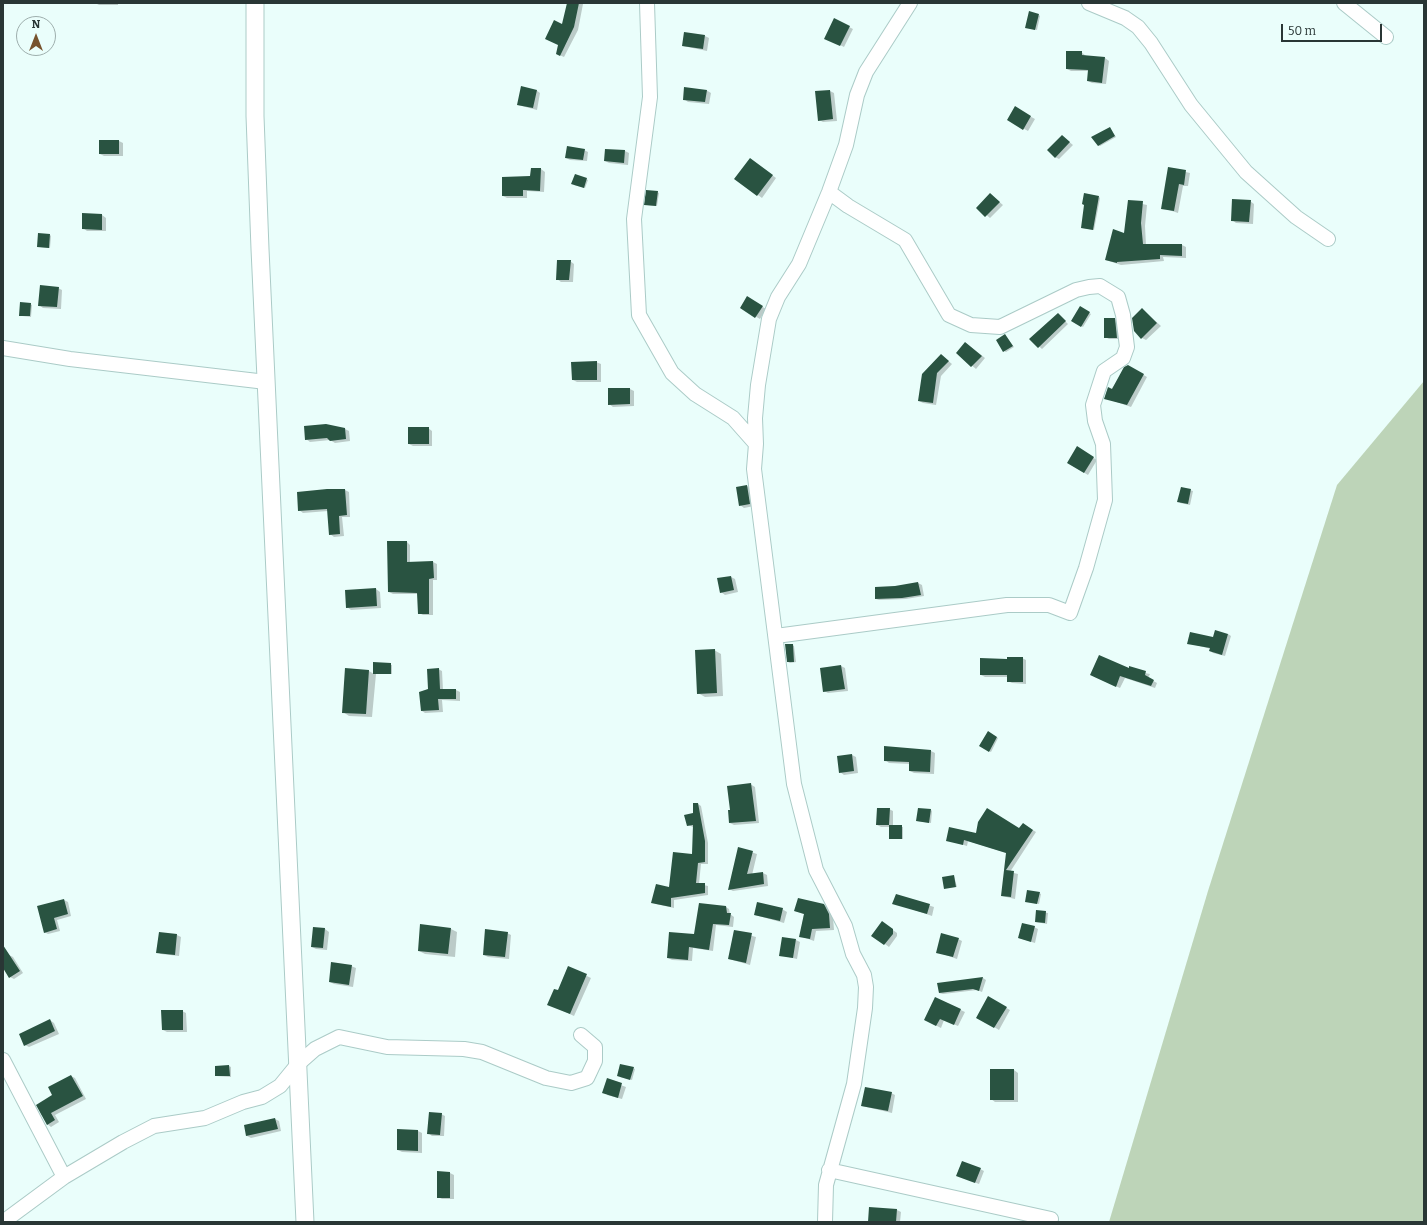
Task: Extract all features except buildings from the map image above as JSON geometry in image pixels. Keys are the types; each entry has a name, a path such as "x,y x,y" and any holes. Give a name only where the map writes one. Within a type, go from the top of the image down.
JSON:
{"street":[{"path":"255,3 255,116 305,1222"},
{"path":"647,3 650,97 634,219 639,315 672,373 695,394 732,418 756,444"},
{"path":"824,1222 826,1186 829,1170 854,1084 866,987 864,976 853,954 845,926 816,870 794,784 754,469 756,444 755,418 758,385 769,319 778,297 799,264 829,192 846,144 857,95 866,72 910,3"},
{"path":"1088,3 1125,18 1138,27 1151,42 1191,105 1246,172 1296,217 1328,239"},
{"path":"1344,3 1386,36"},
{"path":"776,636 1007,605 1049,605 1070,613 1086,568 1104,500 1103,444 1095,421 1093,405 1104,371 1123,358 1127,347 1123,315 1118,297 1100,286 1089,286 1076,290 1000,326 971,325 949,315 906,240 848,206 829,192"},
{"path":"3,348 70,359 266,382"},
{"path":"3,1222 64,1176 154,1126 205,1118 243,1102 262,1097 280,1086 298,1064 315,1049 339,1037 387,1047 464,1049 482,1052 546,1078 572,1083 587,1078 595,1061 595,1047 581,1035"},
{"path":"3,1060 64,1176"},
{"path":"829,1170 1051,1219"}],"green space":[{"path":"1424,381 1424,1222 1109,1222 1208,891 1337,485"}]}
